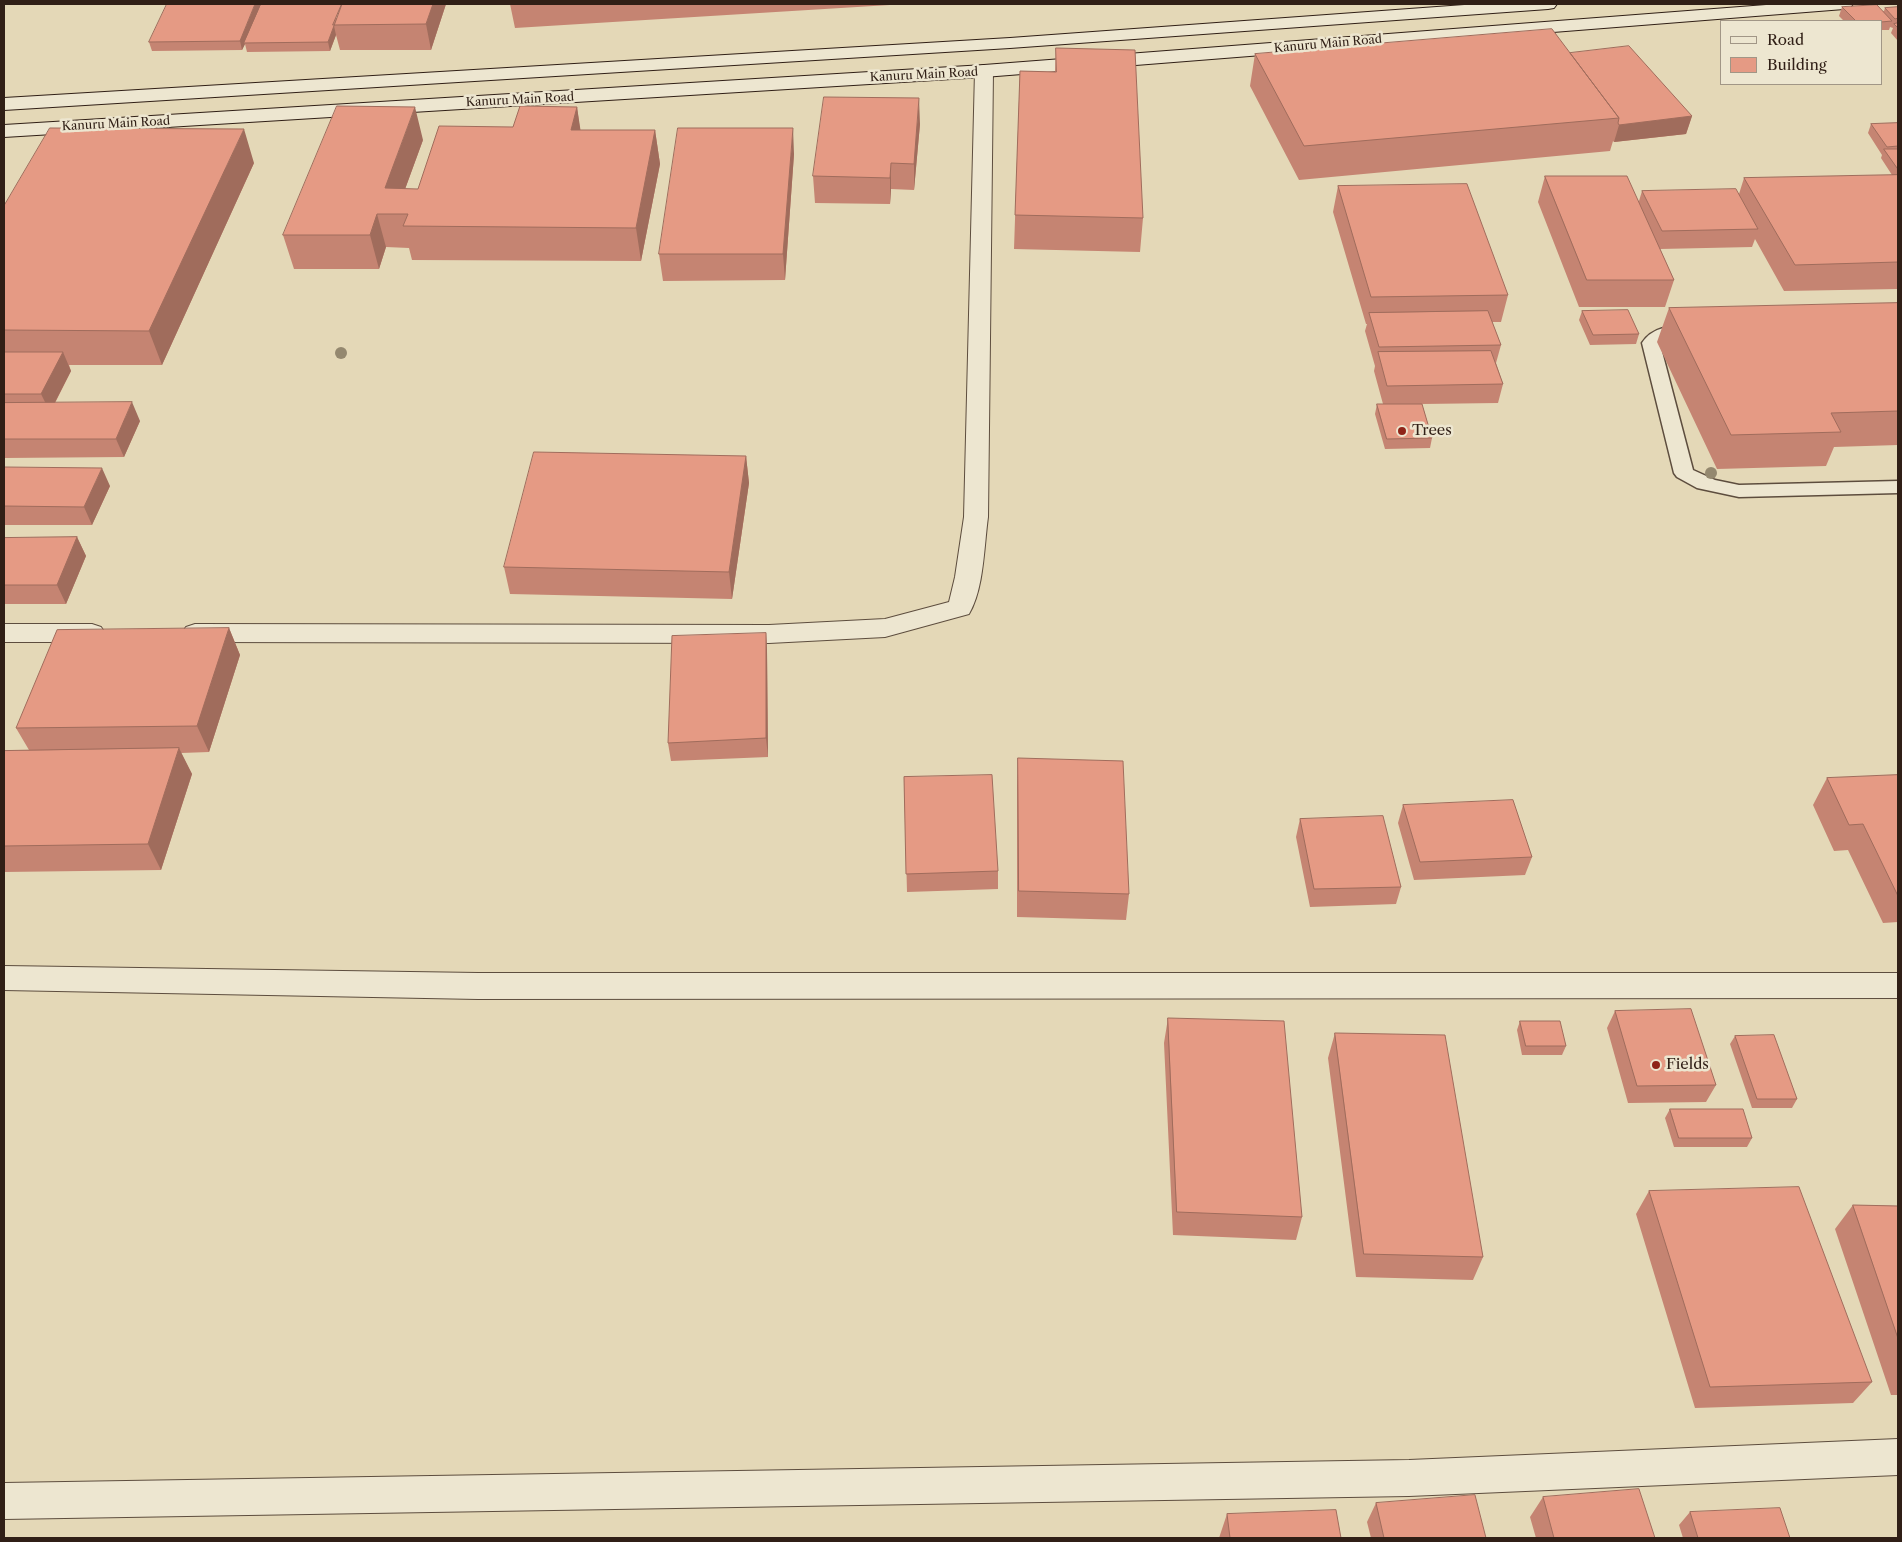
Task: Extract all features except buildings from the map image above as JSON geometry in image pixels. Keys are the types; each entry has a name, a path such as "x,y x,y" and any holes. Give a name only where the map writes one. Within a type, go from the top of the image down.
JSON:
{"street":[{"name":"Kanuru Main Road","path":"4,104 1010,44 1548,4"},
{"name":"Kanuru Main Road","path":"4,131 984,71 1844,4"},
{"path":"173,633 769,634 885,628 960,608 968,578 976,517 984,71"},
{"path":"4,633 113,633"},
{"path":"4,978 478,986 1898,986"},
{"path":"4,1501 1409,1478 1898,1456"}],"lane":[{"path":"1706,330 1669,331 1657,335 1651,343 1684,473 1696,482 1714,488 1739,491 1898,486"}],"place":[{"name":"Trees","path":"1402,431"},
{"name":"Fields","path":"1656,1065"}]}
